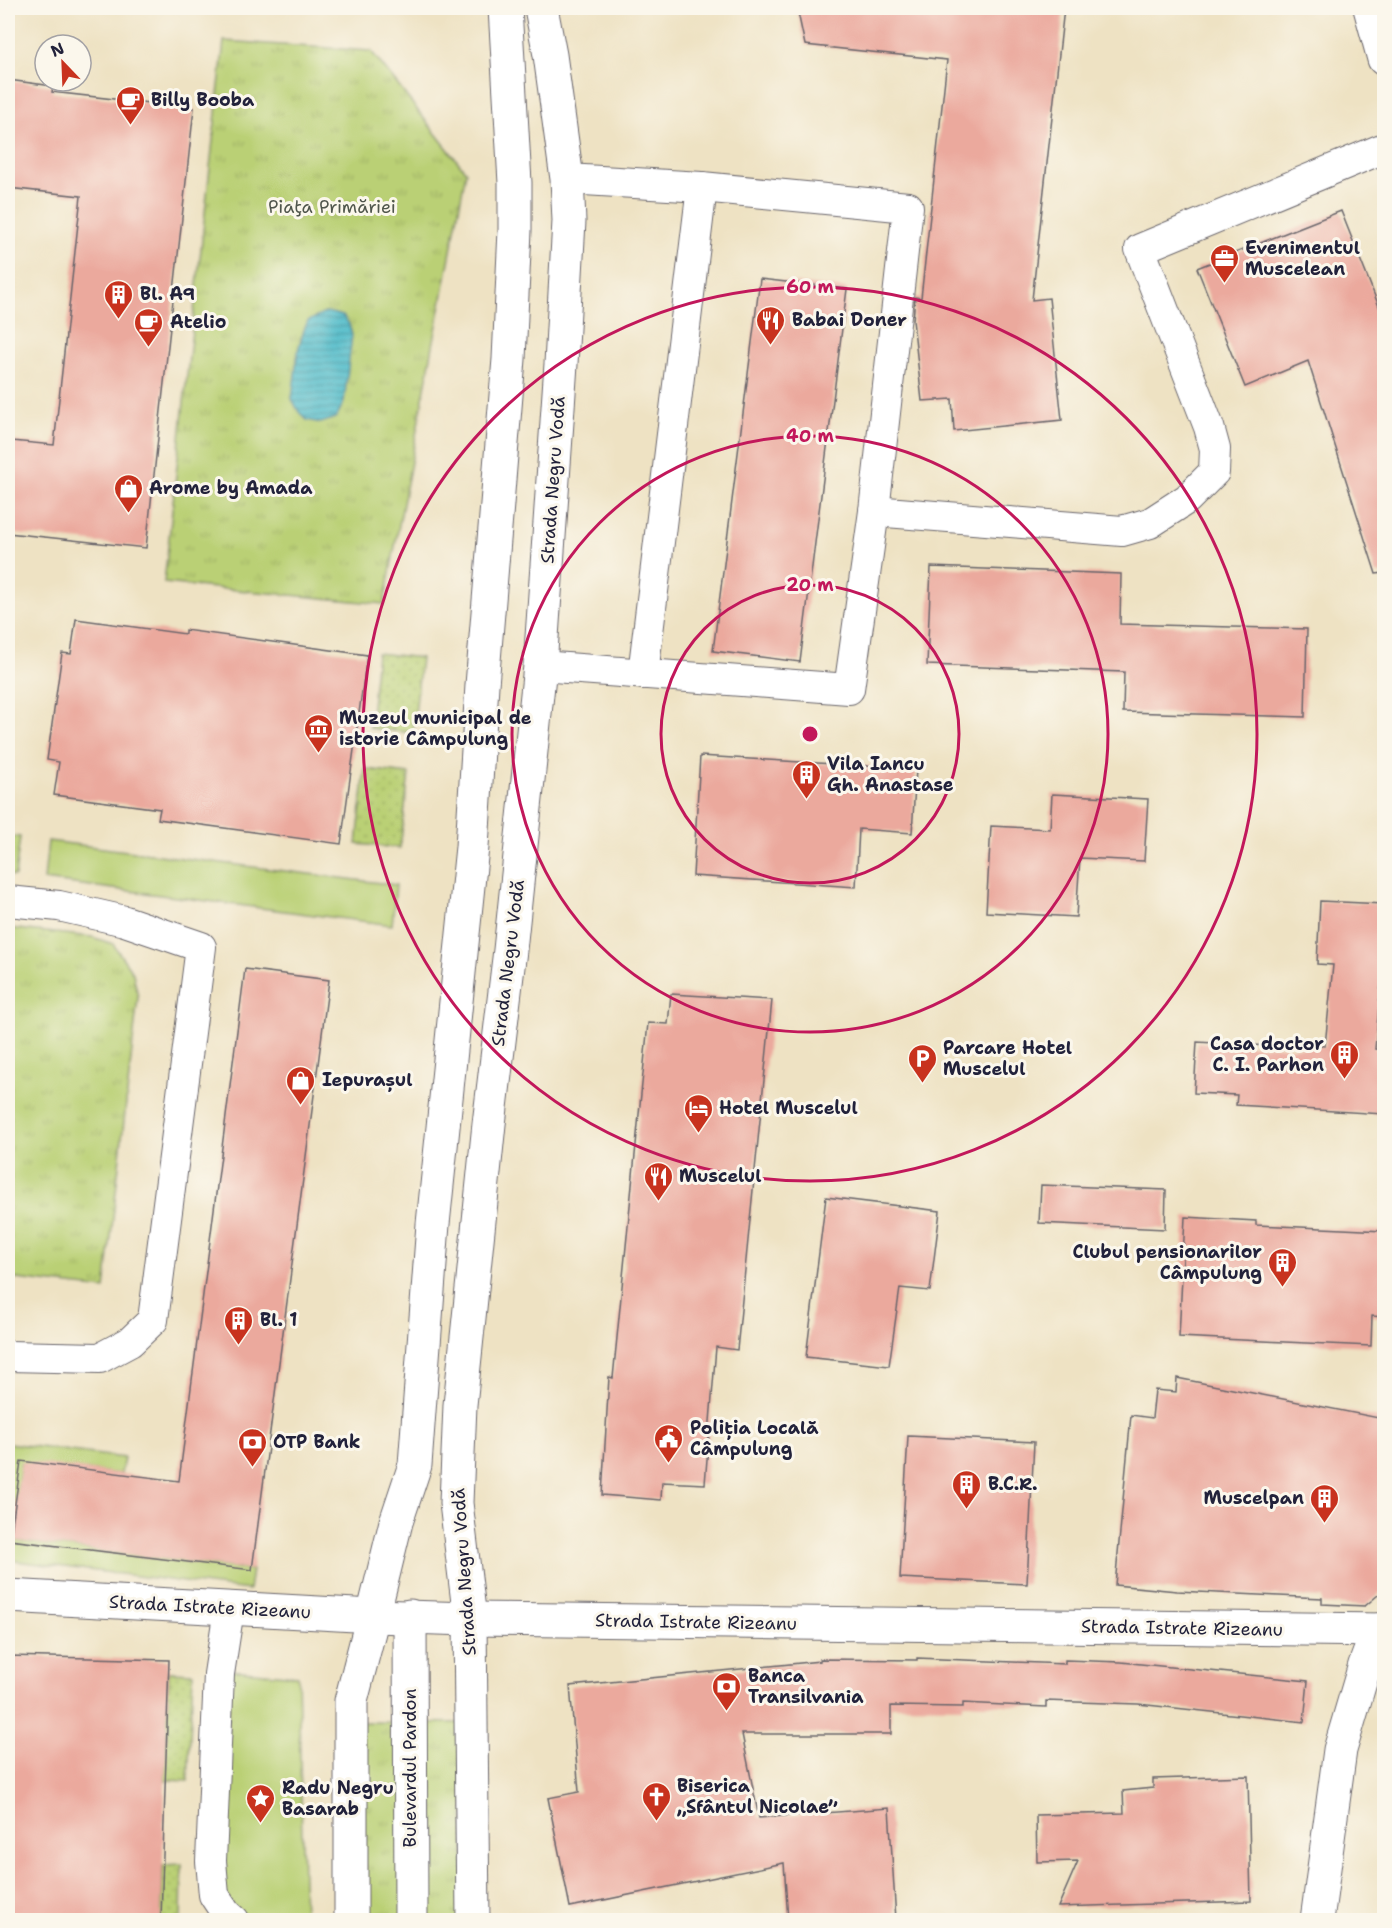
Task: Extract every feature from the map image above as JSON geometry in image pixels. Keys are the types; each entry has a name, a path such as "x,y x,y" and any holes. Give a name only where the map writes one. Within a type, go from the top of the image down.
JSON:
{"street":[{"path":"351,1920 351,1701 396,1522 415,1465 433,1224 472,847 482,685 508,359 515,230 514,160 506,8"},
{"name":"Strada Negru Vodă","path":"472,1920 470,1619 456,1503 460,1405 540,666 569,221 567,178 541,8"},
{"path":"1370,8 1384,59"},
{"name":"Strada Istrate Rizeanu","path":"8,1596 229,1609 470,1619 1382,1630"},
{"name":"Bulevardul Pardon","path":"410,1617 411,1920"},
{"path":"1317,1920 1340,1750 1365,1665 1382,1630"}],"lane":[{"path":"874,511 1122,531 1150,523 1187,500 1215,472 1215,449 1209,427 1140,249 1384,148"},
{"path":"540,666 849,689 874,511 908,207 702,187 567,178"},
{"path":"643,674 702,187"},
{"path":"8,901 59,906 125,921 201,947 153,1320 130,1342 100,1358 8,1356"},
{"path":"229,1609 219,1674 211,1861 214,1895 226,1913 234,1920"}],"green space":[{"name":"Piaţa Primăriei","path":"224,41 371,51 466,172 384,604 164,583"},
{"path":"377,653 421,658 413,733 370,728"},
{"path":"365,769 409,774 400,848 357,844"},
{"path":"8,836 20,837 15,876 8,875"},
{"path":"48,841 396,885 392,925 44,880"},
{"path":"8,928 92,937 113,944 133,973 138,997 105,1289 8,1278"},
{"path":"8,1443 124,1458 121,1474 21,1462 11,1540 252,1570 249,1590 8,1560"},
{"path":"230,1670 298,1676 304,1920 248,1920 222,1895"},
{"path":"169,1672 193,1673 188,1781 165,1780"},
{"path":"352,1722 464,1723 464,1920 354,1920"},
{"path":"182,1864 181,1920 161,1920 163,1865"}],"water":[{"path":"327,312 343,316 349,324 352,335 344,402 336,418 321,423 307,420 299,412 292,399 298,350 304,330 308,321"}],"building":[{"path":"797,8 1064,8 1032,300 1049,298 1062,420 954,431 952,399 922,401 913,320 915,297 921,298 947,60 805,45"},
{"name":"Bl. A9","path":"8,80 33,83 33,93 61,93 194,108 146,548 8,533 8,484 12,441 54,445 81,196 8,188"},
{"path":"1341,211 1384,319 1384,573 1376,574 1308,361 1245,387 1197,268"},
{"path":"760,279 847,289 800,662 713,651"},
{"path":"931,567 1121,574 1120,624 1307,629 1305,717 1123,712 1124,672 927,665"},
{"path":"76,619 185,634 185,630 367,655 341,844 158,819 160,809 54,795 59,762 47,760 62,653 71,654"},
{"name":"Vila Iancu Gh. Anastase","path":"700,756 916,769 912,833 859,829 856,887 693,876"},
{"path":"1052,794 1148,799 1144,861 1080,858 1076,917 986,912 991,826 1050,829"},
{"path":"1320,901 1384,904 1384,950 1375,1049 1384,1050 1384,1114 1236,1105 1237,1095 1194,1093 1197,1042 1307,1048 1307,1045 1325,1046 1333,965 1317,964"},
{"name":"Bl. 1","path":"245,969 329,980 252,1570 10,1540 21,1461 179,1481"},
{"name":"Hotel Muscelul","path":"671,994 772,1000 737,1350 716,1347 705,1484 662,1482 661,1500 602,1495 609,1377 613,1378 648,1023 668,1024"},
{"path":"1041,1185 1166,1190 1165,1229 1039,1223"},
{"path":"826,1197 940,1211 930,1291 900,1288 889,1366 806,1357"},
{"name":"Clubul pensionarilor Câmpulung","path":"1185,1217 1256,1221 1256,1225 1384,1231 1384,1317 1372,1316 1371,1346 1179,1337"},
{"path":"1177,1378 1384,1419 1384,1590 1365,1606 1322,1604 1322,1598 1177,1591 1115,1585 1131,1415 1152,1418 1155,1390 1176,1392"},
{"name":"B.C.R.","path":"908,1436 1034,1442 1027,1584 900,1578"},
{"path":"8,1656 169,1660 161,1920 8,1920"},
{"path":"917,1658 1065,1664 1065,1660 1121,1662 1308,1681 1304,1722 1138,1704 1046,1701 1046,1707 963,1703 963,1707 891,1706 891,1734 742,1734 759,1818 889,1808 896,1920 788,1920 784,1863 570,1907 548,1798 579,1792 570,1686 820,1661 820,1659 917,1660"},
{"path":"1248,1776 1251,1901 1058,1907 1078,1861 1037,1862 1036,1815 1124,1813 1123,1791 1153,1788 1153,1779"}],"place":[{"name":"Billy Booba","path":"130,126"},
{"name":"Evenimentul Muscelean","path":"1224,284"},
{"name":"Bl. A9","path":"119,320"},
{"name":"Babai Doner","path":"771,346"},
{"name":"Atelio","path":"149,348"},
{"name":"Arome by Amada","path":"128,514"},
{"name":"Muzeul municipal de istorie Câmpulung","path":"318,754"},
{"name":"Vila Iancu Gh. Anastase","path":"806,800"},
{"name":"Casa doctor C. I. Parhon","path":"1345,1080"},
{"name":"Parcare Hotel Muscelul","path":"922,1084"},
{"name":"Iepurașul","path":"301,1106"},
{"name":"Hotel Muscelul","path":"698,1134"},
{"name":"Muscelul","path":"658,1202"},
{"name":"Clubul pensionarilor Câmpulung","path":"1283,1288"},
{"name":"Bl. 1","path":"239,1346"},
{"name":"Poliția Locală Câmpulung","path":"669,1464"},
{"name":"OTP Bank","path":"252,1468"},
{"name":"B.C.R.","path":"967,1510"},
{"name":"Muscelpan","path":"1325,1524"},
{"name":"Banca Transilvania","path":"727,1712"},
{"name":"Biserica „Sfântul Nicolae”","path":"656,1822"},
{"name":"Radu Negru Basarab","path":"261,1824"}]}
